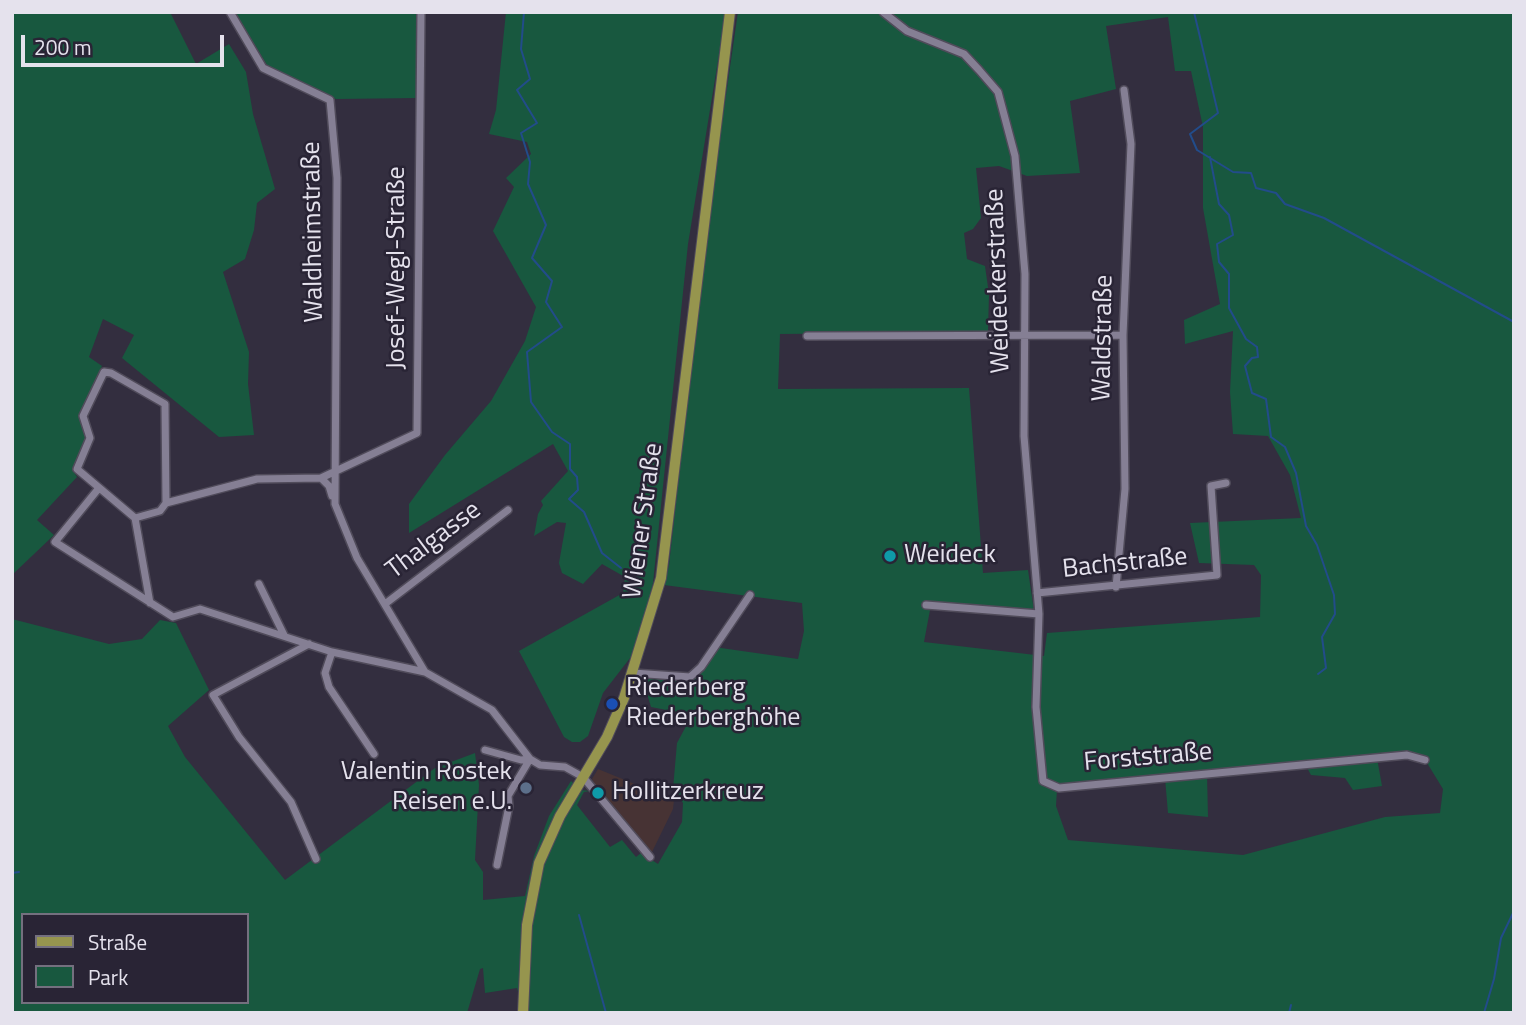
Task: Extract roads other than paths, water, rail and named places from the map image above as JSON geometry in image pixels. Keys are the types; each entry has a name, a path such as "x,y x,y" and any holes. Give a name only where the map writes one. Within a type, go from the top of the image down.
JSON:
{"main road":[{"name":"Wiener Straße","path":"523,1013 525,945 536,874 554,826 607,737 634,673 655,603 665,553 696,269 730,12"}],"street":[{"name":"Waldheimstraße","path":"230,12 263,68 330,100 337,178 335,503"},
{"name":"Josef-Wegl-Straße","path":"335,471 417,433 421,12"},
{"name":"Weideckerstraße","path":"883,12 907,31 964,54 998,92 1015,156 1025,274 1024,436 1039,614"},
{"name":"Waldstraße","path":"1116,587 1125,489 1123,335 1131,144 1124,90"},
{"path":"807,336 1123,335"},
{"path":"135,518 160,511 166,503 165,404 111,373 104,372 83,416 90,438 77,469 135,518 150,603"},
{"path":"166,503 257,479 321,478 335,471"},
{"name":"Waldheimstraße","path":"321,478 329,486 357,558 425,672 492,710 530,759"},
{"name":"Bachstraße","path":"1037,593 1217,575 1211,486 1226,483"},
{"path":"99,488 55,542 173,617 200,609 331,652 425,672"},
{"name":"Thalgasse","path":"385,604 508,510"},
{"path":"260,584 285,632 284,635"},
{"path":"634,673 690,677 701,667 750,595"},
{"path":"926,606 1039,614"},
{"name":"Forststraße","path":"1039,614 1035,707 1041,741 1040,767 1047,785 1059,788 1411,754 1425,760"},
{"path":"309,644 213,695 239,737 291,802 316,859"},
{"path":"331,652 325,673 329,687 374,754"},
{"path":"485,750 521,760 530,759 540,765 565,767 583,777 650,857"},
{"path":"497,865 509,806 508,796 530,759"}],"waterway":[{"path":"524,12 521,49 530,79 517,90 537,123 521,133 530,162 528,184 546,225 532,258 552,281 546,302 562,327 527,352 531,402 552,432 570,444 570,469 577,477 578,490 569,499 584,512 602,553 621,568"},
{"path":"1194,12 1218,113 1190,134 1197,150 1233,172 1251,173 1256,188 1276,193 1285,204 1324,218 1514,322"},
{"path":"1210,157 1219,204 1229,215 1233,235 1217,244 1219,262 1229,274 1229,308 1246,339 1257,347 1258,357 1252,358 1245,366 1252,393 1266,399 1271,437 1285,447 1296,473 1306,526 1317,545 1334,595 1335,614 1322,637 1326,668 1318,674"},
{"path":"12,873 19,872"},
{"path":"1484,1013 1494,979 1501,938 1514,911"},
{"path":"579,915 606,1013"},
{"path":"1289,1013 1291,1005"}],"place":[{"name":"Weideck","path":"890,556"},
{"name":"Riederberg Riederberghöhe","path":"612,704"},
{"name":"Valentin Rostek Reisen e.U.","path":"526,788"},
{"name":"Hollitzerkreuz","path":"598,793"}]}
